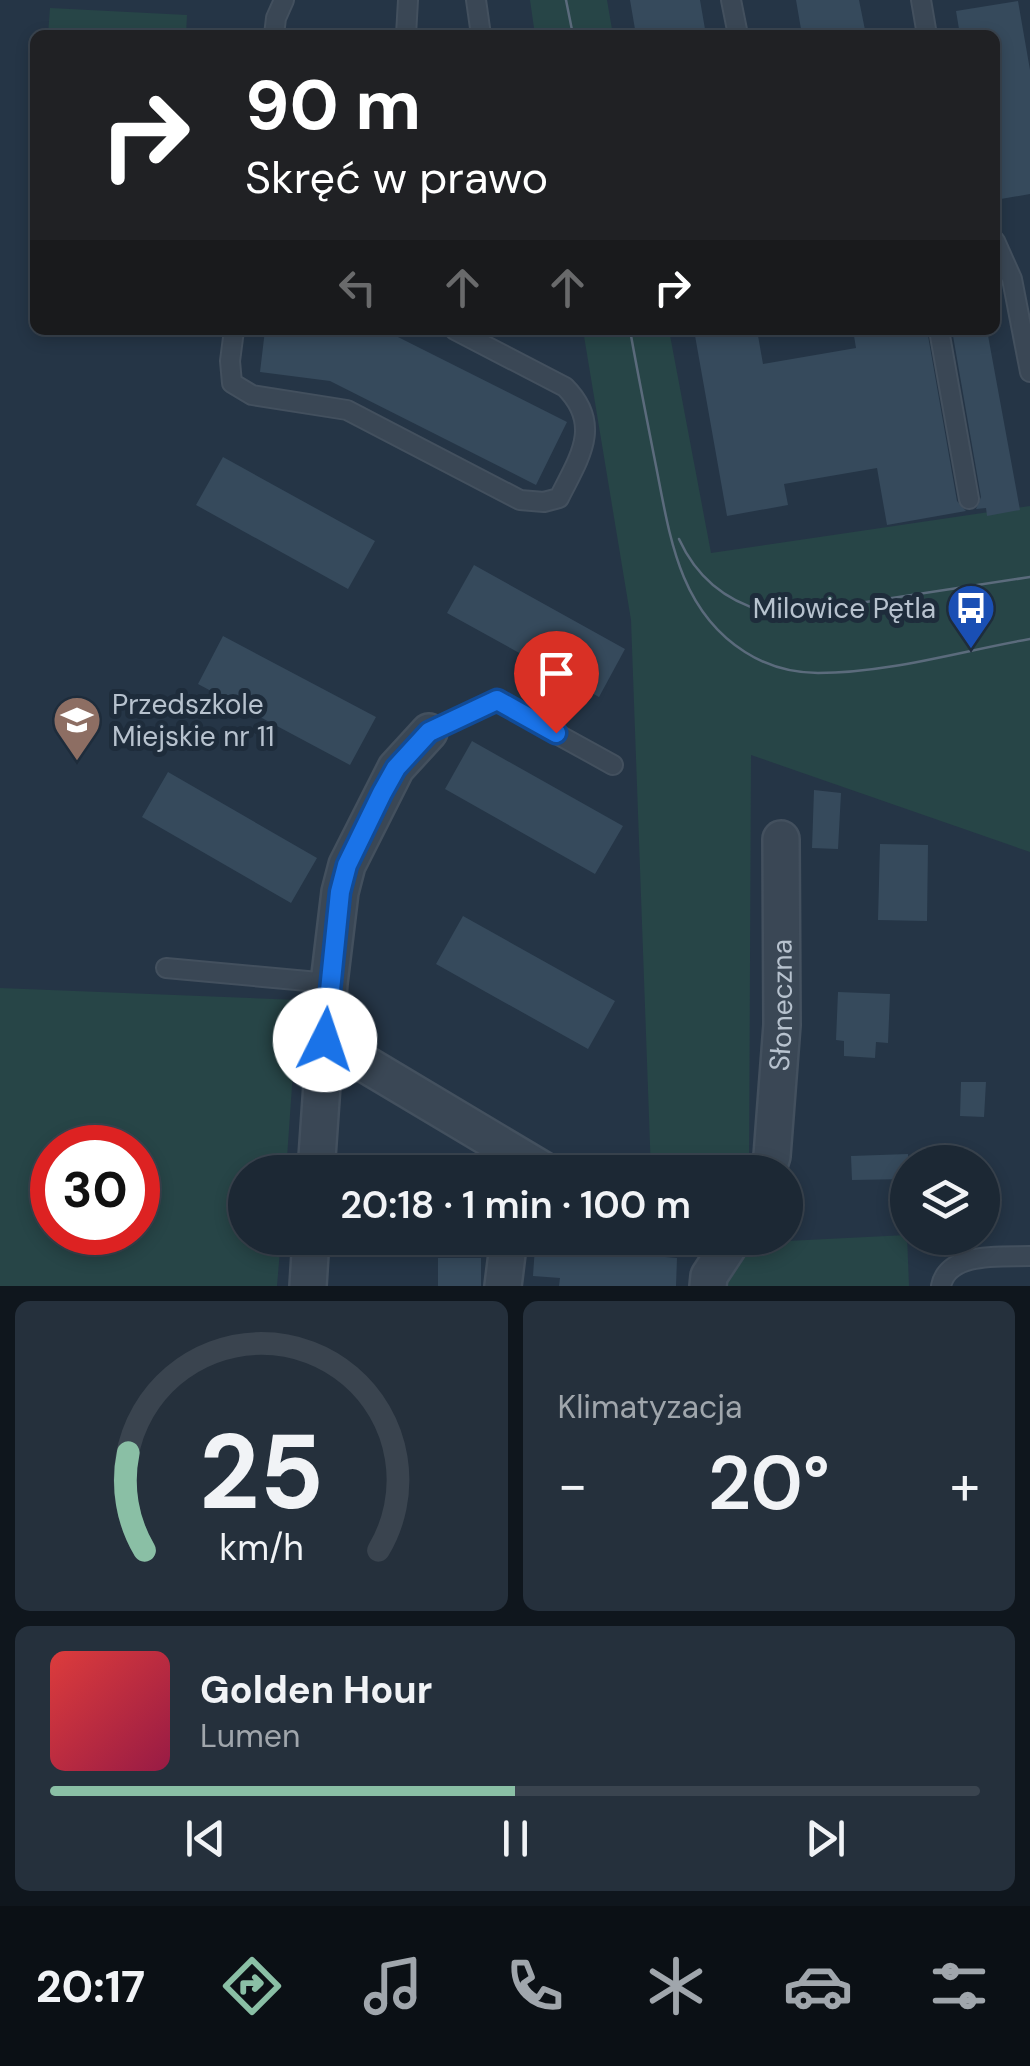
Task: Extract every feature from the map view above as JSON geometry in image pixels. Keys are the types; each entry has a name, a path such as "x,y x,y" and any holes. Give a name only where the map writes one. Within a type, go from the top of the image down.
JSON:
{"street":[{"path":"317,1155 329,983 347,865 396,768 429,732"},
{"name":"Słoneczna","path":"772,1155 782,1025 781,839"},
{"path":"325,1040 508,1155"},
{"path":"308,1286 311,1255"},
{"path":"503,1286 507,1255"},
{"path":"708,1286 709,1276 723,1255"}],"lane":[{"path":"275,30 284,0"},
{"path":"406,30 408,0"},
{"path":"476,0 481,30"},
{"path":"730,0 737,30"},
{"path":"921,0 926,30"},
{"path":"1000,252 1012,279 1030,372"},
{"path":"233,335 232,383 252,394 347,410 520,500 544,502 559,498 586,443 578,401 565,387 465,335"},
{"path":"941,335 969,499"},
{"path":"429,732 497,700 614,765"},
{"path":"166,968 329,983"},
{"path":"941,1286 942,1278 968,1260 1030,1256"}],"green space":[{"path":"530,0 607,0 612,30 534,30"},
{"path":"50,8 187,15 186,30 48,30"},
{"path":"584,335 670,335 711,553 1030,506 1030,852 751,755 749,1155 650,1155 631,620"},
{"path":"0,988 298,1000 287,1155 228,1155 228,1255 280,1255 277,1286 0,1286"},
{"path":"890,1236 890,1255 908,1255 909,1286 722,1286 741,1255 803,1255 803,1240"}],"building":[{"path":"630,0 700,0 705,30 635,30"},
{"path":"796,0 859,0 865,30 801,30"},
{"path":"1018,1 1030,70 1030,194 1000,199 1000,30 959,30 956,11"},
{"path":"264,335 394,335 567,422 536,485 330,381 260,372"},
{"path":"695,335 758,335 763,364 856,348 854,335 928,335 957,501 966,511 887,525 877,468 784,484 788,505 727,516"},
{"path":"953,335 988,335 1020,510 987,516 986,508 976,509 981,497"},
{"path":"223,457 375,541 348,589 196,505"},
{"path":"474,565 625,649 599,697 447,613"},
{"path":"223,636 376,717 350,765 198,684"},
{"path":"472,741 623,826 595,874 445,789"},
{"path":"168,772 317,858 291,903 142,817"},
{"path":"814,790 841,793 838,849 812,848"},
{"path":"880,844 928,845 927,921 878,920"},
{"path":"463,916 615,1001 588,1049 436,964"},
{"path":"838,992 890,994 888,1043 876,1042 875,1058 844,1056 844,1041 836,1040"},
{"path":"961,1082 986,1082 984,1117 960,1116"},
{"path":"890,1155 890,1179 852,1180 851,1156"},
{"path":"534,1255 677,1258 676,1286 559,1286 560,1278 533,1276"},
{"path":"438,1258 481,1258 481,1286 438,1286"}],"tram line":[{"path":"566,0 572,30"},
{"path":"631,335 661,493 681,570 705,615 745,652 790,670 845,672 1030,639"},
{"path":"679,539 697,568 720,590 748,606 781,615 1030,577"}],"place":[{"name":"Milowice Pętla","path":"971,650"},
{"name":"Przedszkole Miejskie nr 11","path":"77,762"}],"route":[{"path":"325,1040 340,892 347,865 396,768 429,732 497,700 556,733"}]}
